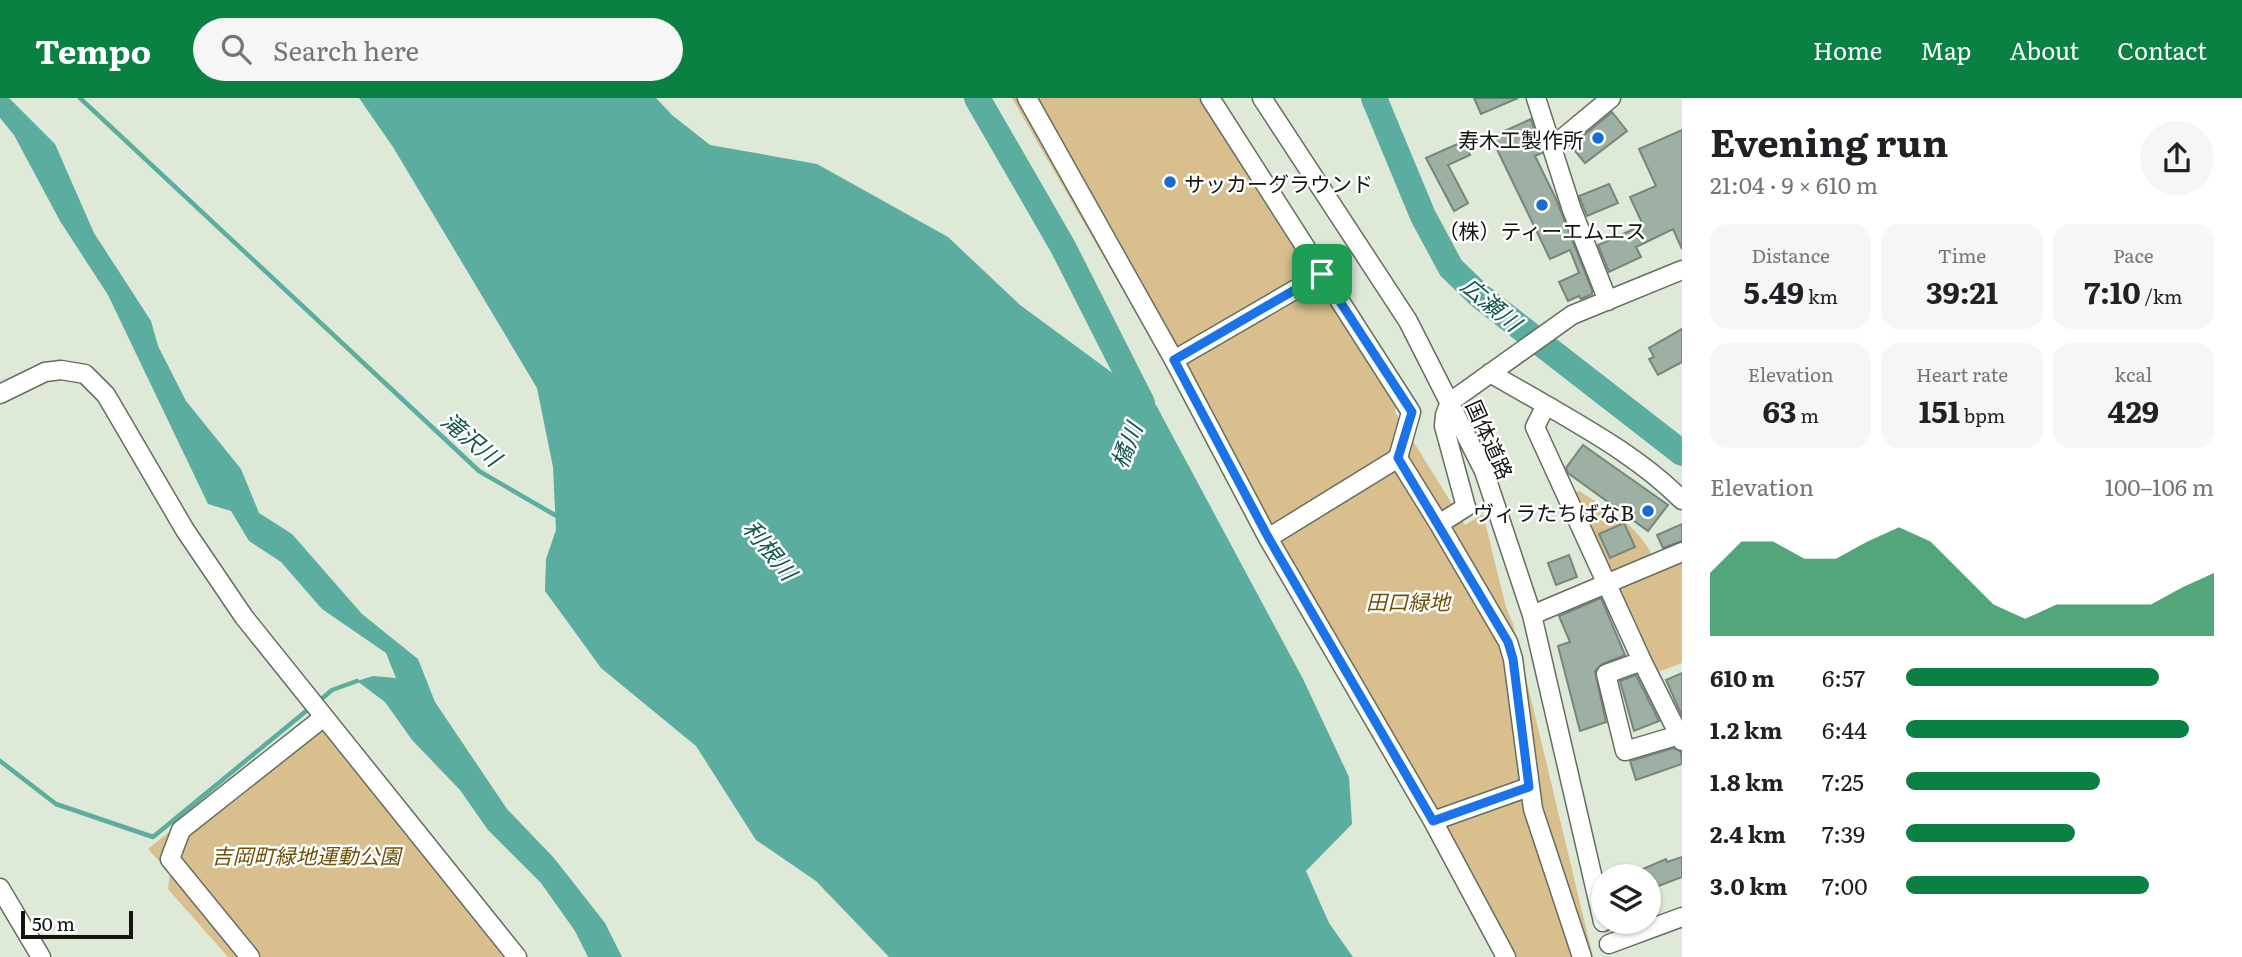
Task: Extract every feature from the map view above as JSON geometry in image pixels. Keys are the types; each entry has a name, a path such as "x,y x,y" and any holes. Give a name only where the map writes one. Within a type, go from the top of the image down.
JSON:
{"street":[{"path":"1027,98 1174,360 1268,537 1433,821 1506,957"},
{"path":"1210,98 1412,412 1398,458 1268,537"},
{"name":"国体道路","path":"1262,98 1408,321 1484,471 1532,615 1591,870"},
{"path":"1536,98 1572,210 1608,301"},
{"path":"1552,147 1611,98"},
{"path":"1439,524 1466,507 1444,426 1450,402 1572,315 1682,270"},
{"path":"1174,360 1322,274"},
{"path":"0,394 53,371 78,372 95,382 106,395 185,530 244,617 517,957"},
{"path":"1490,373 1610,442 1658,476 1682,500"},
{"path":"1546,405 1535,427 1642,661 1679,728 1625,751 1606,674 1642,661"},
{"path":"1398,458 1508,642 1513,659 1533,809 1582,957"},
{"path":"1532,615 1682,552"},
{"path":"250,957 170,859 181,830 324,716"},
{"path":"1433,821 1529,787"},
{"path":"0,888 41,957"},
{"path":"1611,950 1682,917"}],"green space":[{"name":"田口緑地","path":"1012,98 1203,98 1319,287 1396,405 1395,412 1465,525 1483,514 1506,607 1513,624 1593,957 1507,957"},
{"path":"1579,491 1631,527 1653,557 1611,576 1572,494"},
{"path":"1682,562 1682,663 1658,672 1619,589"},
{"name":"吉岡町緑地運動公園","path":"323,708 527,957 228,957 168,889 170,873 148,849"}],"water":[{"path":"0,98 9,98 55,144 94,233 151,321 158,346 186,401 241,469 259,513 292,534 362,614 418,659 435,702 507,809 554,858 605,923 622,957 588,957 575,931 541,883 488,830 460,790 412,740 385,702 357,681 373,676 396,678 386,653 322,609 281,562 249,541 231,511 208,504 108,295 60,221 14,135 0,118"},
{"name":"利根川","path":"359,98 656,98 672,115 710,145 817,164 948,237 1020,305 1156,405 1303,679 1349,777 1352,824 1306,871 1329,923 1353,957 889,957 816,881 756,840 696,746 601,668 545,591 546,559 556,530 553,467 537,388 393,147"}],"building":[{"path":"1474,98 1518,98 1481,114"},
{"name":"寿木工製作所","path":"1612,112 1627,131 1585,163 1571,146"},
{"path":"1531,119 1542,153 1535,156 1556,199 1592,290 1592,294 1581,299 1579,296 1568,301 1559,282 1579,273 1570,250 1550,259 1491,137"},
{"path":"1682,130 1682,249 1673,229 1636,247 1641,257 1609,272 1598,245 1643,225 1630,197 1656,186 1639,149"},
{"path":"1464,141 1470,155 1448,165 1468,203 1454,211 1426,158"},
{"path":"1609,184 1618,203 1587,216 1579,196"},
{"path":"1682,329 1682,362 1658,375 1649,359 1654,357 1649,348"},
{"path":"1583,445 1668,505 1648,531 1568,473 1566,468"},
{"path":"1624,523 1635,547 1610,558 1599,534"},
{"path":"1682,524 1682,541 1663,548 1657,535"},
{"path":"1569,555 1577,577 1556,585 1548,563"},
{"path":"1601,598 1625,655 1602,664 1595,671 1606,722 1580,731 1558,646 1570,642 1559,616"},
{"path":"1682,673 1682,716 1666,680"},
{"path":"1636,675 1659,721 1634,731 1620,681"},
{"path":"1674,748 1681,752 1682,764 1636,780 1630,761"},
{"path":"1682,857 1682,877 1661,885 1661,864 1654,864 1666,859 1667,862"}],"waterway":[{"name":"滝沢川","path":"80,98 479,471 560,518"},
{"name":"橘川","path":"977,98 1063,247 1142,403 1135,421"},
{"name":"広瀬川","path":"1374,98 1423,216 1451,268 1480,296 1682,453"},
{"path":"318,702 332,690 357,681"},
{"path":"0,761 56,804 153,837 311,707"}],"place":[{"name":"寿木工製作所","path":"1598,138"},
{"name":"サッカーグラウンド","path":"1170,182"},
{"name":"（株）ティーエムエス","path":"1542,205"},
{"name":"ヴィラたちばなB","path":"1648,511"}],"route":[{"path":"1322,274 1412,412 1398,458 1508,642 1513,659 1529,787 1433,821 1268,537 1174,360 1322,274"}]}
